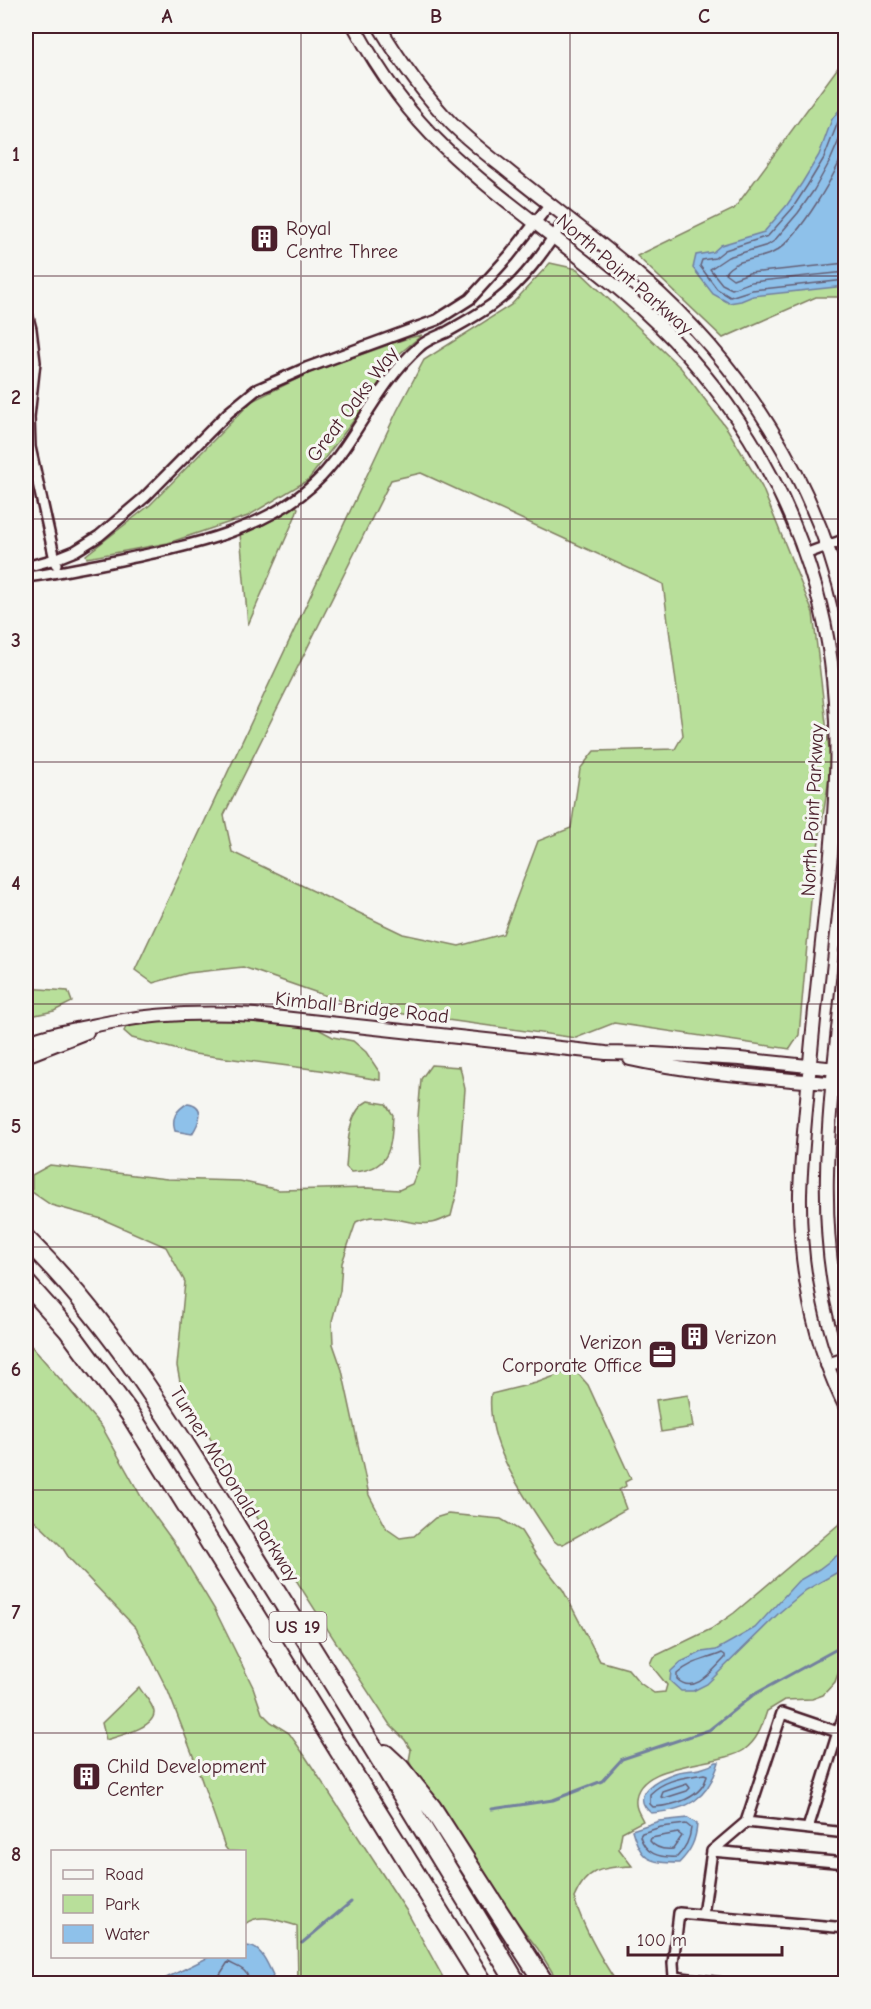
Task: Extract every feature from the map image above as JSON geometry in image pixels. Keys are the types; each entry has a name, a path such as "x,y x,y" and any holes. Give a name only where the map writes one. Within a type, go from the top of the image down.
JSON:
{"highway":[{"name":"Turner McDonald Parkway","path":"26,1239 94,1314 152,1392 517,1983"},
{"name":"US 19","path":"26,1283 68,1330 130,1414 484,1983"},
{"path":"367,1739 399,1767 432,1808 545,1983"}],"street":[{"name":"North Point Parkway","path":"354,26 393,89 425,128 457,159 643,310 684,350 746,431 772,476 805,554 819,598 832,666 841,779 808,1081 800,1194 802,1245 814,1324 827,1365 846,1408"},
{"name":"North Point Parkway","path":"379,26 403,65 452,124 549,205 642,278 714,349 736,377 776,437 802,486 826,545 846,612"},
{"name":"Great Oaks Way","path":"26,567 75,551 112,526 228,413 256,390 306,368 437,320 470,299 549,205"},
{"name":"Great Oaks Way","path":"26,577 153,553 226,534 265,517 298,497 321,477 363,421 383,388 421,344 491,305 513,287 554,237 566,218"},
{"path":"26,310 35,362 29,417 30,447 57,572"},
{"path":"805,554 846,539"},
{"path":"846,950 839,1084 828,1170 827,1235 835,1295 846,1336"},
{"name":"Kimball Bridge Road","path":"26,1043 43,1036 148,1016 222,1013 606,1053 654,1053 840,1070"},
{"name":"Kimball Bridge Road","path":"26,1056 113,1022"},
{"name":"Kimball Bridge Road","path":"606,1053 660,1066 839,1084"},
{"path":"827,1365 846,1359"},
{"path":"808,1828 846,1710"},
{"path":"703,1915 712,1851 746,1822 782,1713 838,1732"},
{"path":"746,1822 846,1833"},
{"path":"712,1851 846,1863"},
{"path":"730,1983 674,1977 673,1963 679,1912 846,1928"}],"green space":[{"path":"845,58 845,297 816,297 723,338 637,256 734,209"},
{"path":"550,263 577,269 681,368 728,430 762,487 813,613 831,766 813,878 799,1035 790,1049 614,1023 576,1038 361,1008 243,967 188,973 153,983 135,970 397,411 424,360 511,305","holes":["421,473 663,584 683,735 675,749 594,751 580,769 571,828 538,841 503,934 459,946 403,934 232,852 224,815 391,480"]},
{"path":"422,335 398,355 358,415 308,480 248,516 168,543 87,558 86,555 150,505 252,401 309,373"},
{"path":"294,505 298,508 295,517 248,625 240,533"},
{"path":"26,988 68,991 72,1002 54,1011 26,1017"},
{"path":"233,1017 318,1029 333,1037 353,1041 366,1052 380,1073 380,1080 194,1054 132,1038 124,1031 127,1025 172,1018"},
{"path":"431,1065 460,1067 465,1089 457,1192 451,1216 423,1224 385,1217 366,1218 356,1222 342,1263 340,1291 332,1321 333,1344 342,1370 369,1495 387,1529 400,1538 414,1536 435,1518 448,1514 501,1519 521,1531 538,1558 563,1590 600,1661 628,1669 640,1683 654,1693 665,1692 667,1685 650,1664 653,1657 711,1629 734,1613 845,1519 845,1659 835,1682 823,1695 812,1699 785,1700 767,1711 756,1737 744,1750 733,1755 662,1772 648,1780 639,1790 636,1804 643,1821 622,1832 619,1849 632,1866 612,1867 597,1871 584,1880 574,1898 582,1921 617,1983 559,1983 538,1949 483,1878 419,1782 409,1761 411,1750 405,1740 390,1725 256,1516 181,1387 177,1366 185,1282 166,1247 102,1219 51,1205 32,1192 32,1175 50,1165 167,1179 240,1181 279,1190 368,1188 399,1190 412,1184 420,1165 418,1117 421,1079"},
{"path":"368,1101 386,1104 393,1115 389,1147 386,1156 374,1167 351,1172 346,1167 352,1121 361,1106"},
{"path":"26,1340 102,1427 143,1500 175,1544 215,1610 253,1687 262,1713 271,1722 289,1733 305,1756 406,1910 446,1983 298,1983 297,1926 264,1918 246,1923 246,1850 227,1850 225,1847 168,1691 136,1628 69,1558 62,1547 26,1512"},
{"path":"574,1369 588,1385 631,1479 625,1482 626,1486 619,1490 626,1509 563,1544 558,1544 553,1540 520,1489 501,1452 491,1414 491,1394 536,1383"},
{"path":"688,1395 693,1427 661,1432 656,1400"},
{"path":"139,1687 152,1706 153,1718 142,1727 106,1740 102,1723"}],"water":[{"path":"845,107 845,286 753,296 729,303 713,294 693,268 696,255 713,252 721,245 764,232 802,183 819,155 832,119 840,109"},
{"path":"188,1103 198,1108 200,1116 192,1134 175,1131 174,1126 180,1108"},
{"path":"845,1546 845,1568 806,1590 780,1612 707,1684 693,1691 681,1691 670,1681 671,1671 681,1662 702,1652 716,1650 755,1628 798,1581 819,1569 843,1551"},
{"path":"719,1762 709,1785 695,1800 676,1809 651,1813 645,1806 644,1794 653,1783 675,1773 700,1769"},
{"path":"688,1818 697,1824 695,1835 690,1850 679,1863 660,1862 647,1858 643,1854 632,1830 659,1821"},
{"path":"246,1946 255,1948 263,1956 273,1975 271,1983 156,1983 207,1958 246,1958"}],"waterway":[{"path":"492,1809 553,1800 602,1781 622,1759 709,1730 753,1695 846,1644"},
{"path":"302,1943 351,1902"}],"place":[{"name":"Royal Centre Three","path":"265,239"},
{"name":"Verizon","path":"694,1337"},
{"name":"Verizon Corporate Office","path":"663,1354"},
{"name":"Child Development Center","path":"86,1777"}]}
